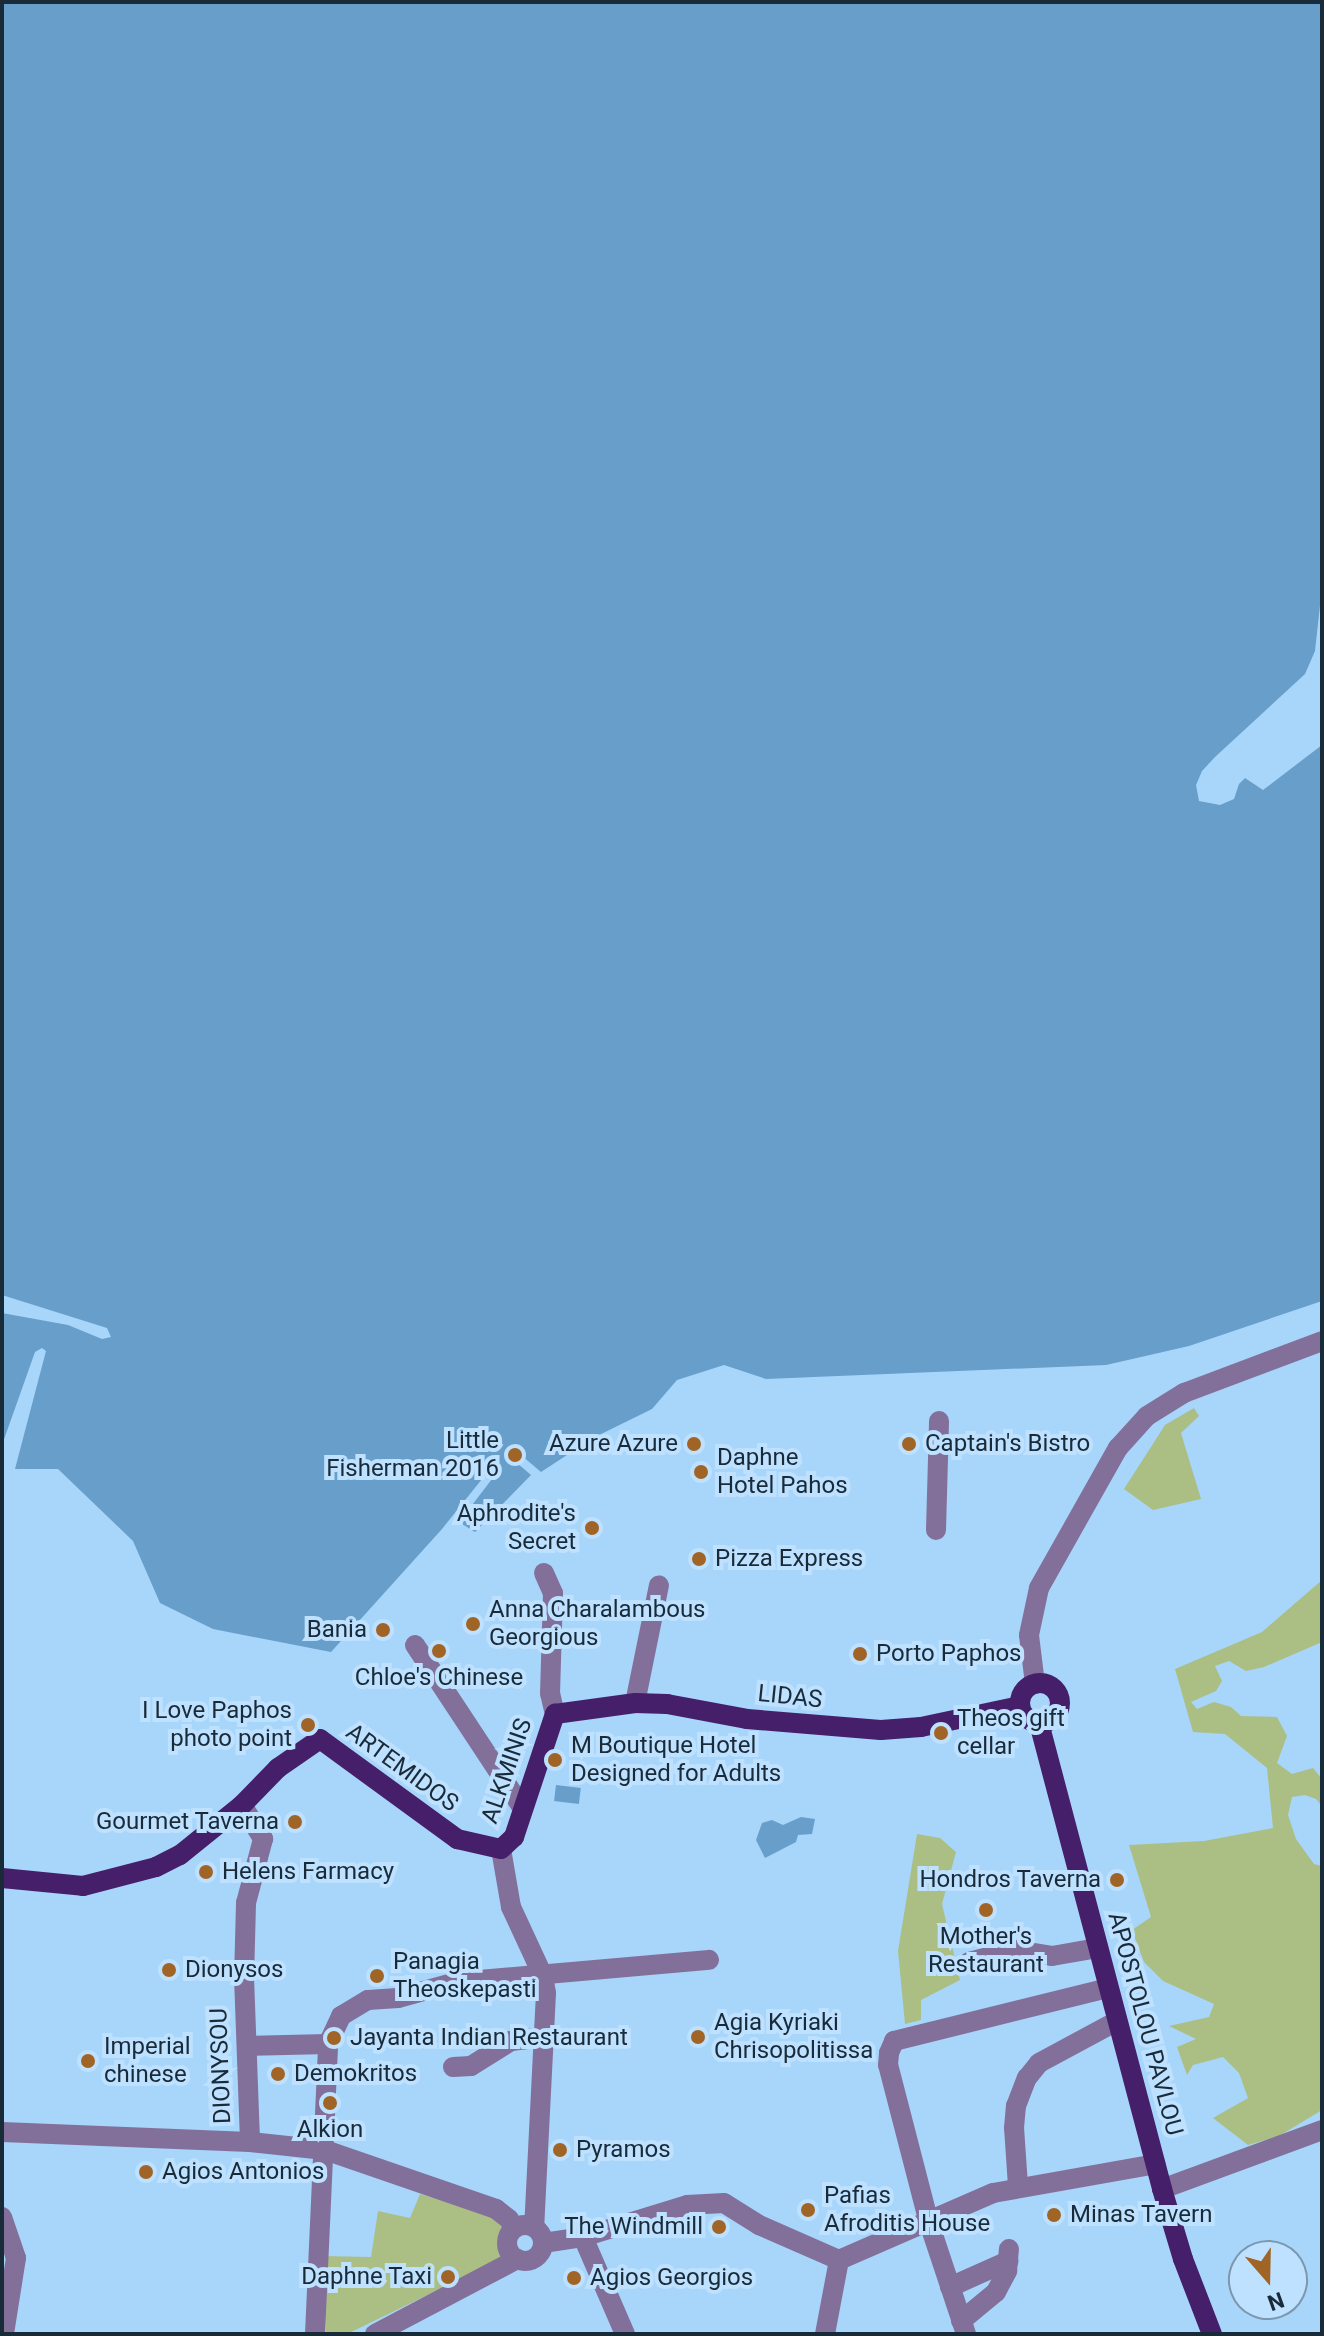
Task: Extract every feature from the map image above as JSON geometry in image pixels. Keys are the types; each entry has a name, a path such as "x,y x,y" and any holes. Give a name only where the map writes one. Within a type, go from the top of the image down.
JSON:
{"main road":[{"path":"1035,1684 1051,1687 1059,1700 1055,1716 1039,1723 1029,1720 1020,1706 1023,1693 1035,1684"},
{"name":"LIDAS","path":"555,1714 635,1703 667,1704 747,1719 869,1730 921,1727 1020,1706"},
{"name":"ALKMINIS","path":"501,1849 514,1837 555,1714"},
{"name":"APOSTOLOU PAVLOU","path":"1039,1723 1162,2189 1183,2259 1212,2334"},
{"name":"ARTEMIDOS","path":"242,1805 278,1768 320,1739 457,1839 501,1849"},
{"path":"2,1878 83,1886 131,1876 180,1855 242,1805"}],"street":[{"path":"1035,1684 1029,1635 1039,1588 1118,1448 1147,1416 1184,1393 1322,1341"},
{"path":"936,1530 939,1421"},
{"name":"ALKMINIS","path":"544,1573 553,1593 550,1693 555,1714"},
{"path":"635,1703 659,1585"},
{"path":"415,1645 523,1809"},
{"name":"DIONYSOU","path":"242,1805 261,1829 263,1839 246,1903 250,2142"},
{"name":"ALKMINIS","path":"501,1849 511,1907 543,1976"},
{"path":"969,1962 1015,1950 1052,1956 1098,1948"},
{"path":"315,2334 333,2153 328,2044 341,2016 359,2003 407,1996 456,1982 709,1960"},
{"path":"375,2334 517,2259 537,2256 530,2233 546,2037 543,1976"},
{"path":"950,2287 1009,2255 1007,2271 996,2292 964,2328 950,2287 929,2223 888,2065 894,2041 1108,1988"},
{"path":"1018,2186 1014,2128 1016,2106 1027,2078 1039,2063 1117,2021"},
{"path":"453,2067 471,2066 511,2041 546,2037"},
{"path":"247,2046 328,2044"},
{"path":"1162,2189 1322,2130"},
{"path":"2,2132 250,2142 333,2153 496,2209 530,2233 583,2237 687,2205 724,2203 759,2225 839,2260 993,2193 1018,2186 1155,2164"},
{"path":"2,2217 16,2258 4,2334"},
{"path":"517,2259 507,2246 530,2233"},
{"path":"583,2237 625,2334"},
{"path":"825,2334 839,2260"}],"green space":[{"path":"1194,1408 1199,1416 1181,1433 1201,1499 1153,1510 1124,1489 1165,1425"},
{"path":"1322,1580 1322,1642 1264,1667 1246,1671 1229,1661 1215,1666 1222,1681 1216,1691 1191,1702 1197,1709 1214,1702 1231,1707 1241,1716 1277,1717 1287,1736 1277,1763 1292,1774 1313,1768 1322,1779 1322,1806 1316,1799 1305,1795 1292,1797 1288,1815 1296,1839 1314,1864 1322,1866 1322,2110 1279,2136 1248,2145 1213,2118 1248,2098 1239,2073 1223,2057 1193,2065 1187,2075 1177,2047 1196,2039 1169,2026 1209,2017 1214,2004 1163,1981 1144,1962 1132,1930 1151,1917 1129,1845 1204,1841 1273,1828 1267,1768 1225,1734 1193,1732 1175,1669 1262,1632"},
{"path":"917,1834 940,1838 956,1852 942,1904 960,1980 921,2000 921,2020 905,2024 898,1951"},
{"path":"420,2194 502,2218 502,2259 347,2334 326,2334 323,2256 371,2257 378,2211 410,2218"}],"water":[{"path":"2,2 1322,2 1322,587 1315,651 1305,674 1215,757 1202,771 1196,785 1199,801 1220,805 1234,799 1239,784 1245,778 1263,790 1322,745 1322,1301 1189,1346 1106,1365 766,1379 724,1365 677,1380 652,1409 593,1438 541,1472 515,1450 510,1457 531,1475 475,1532 459,1522 492,1479 486,1474 442,1529 331,1652 213,1629 160,1603 133,1541 58,1469 15,1469 46,1351 42,1348 35,1352 2,1445"},
{"path":"556,1785 581,1788 579,1804 554,1801"},
{"path":"801,1817 815,1819 812,1834 798,1835 796,1842 765,1858 756,1840 762,1823 772,1820 783,1825"}],"pier":[{"path":"2,1295 107,1328 111,1337 102,1339 68,1325 2,1313"}],"place":[{"name":"Azure Azure","path":"694,1444"},
{"name":"Captain's Bistro","path":"909,1444"},
{"name":"Little Fisherman 2016","path":"515,1455"},
{"name":"Daphne Hotel Pahos","path":"701,1472"},
{"name":"Aphrodite's Secret","path":"592,1528"},
{"name":"Pizza Express","path":"699,1559"},
{"name":"Anna Charalambous Georgious","path":"473,1624"},
{"name":"Bania","path":"383,1630"},
{"name":"Chloe's Chinese","path":"439,1651"},
{"name":"Porto Paphos","path":"860,1654"},
{"name":"I Love Paphos photo point","path":"308,1725"},
{"name":"Theos gift cellar","path":"941,1733"},
{"name":"M Boutique Hotel Designed for Adults","path":"555,1760"},
{"name":"Gourmet Taverna","path":"295,1822"},
{"name":"Helens Farmacy","path":"206,1872"},
{"name":"Hondros Taverna","path":"1117,1880"},
{"name":"Mother's Restaurant","path":"986,1910"},
{"name":"Dionysos","path":"169,1970"},
{"name":"Panagia Theoskepasti","path":"377,1976"},
{"name":"Agia Kyriaki Chrisopolitissa","path":"698,2037"},
{"name":"Jayanta Indian Restaurant","path":"334,2038"},
{"name":"Imperial chinese","path":"88,2061"},
{"name":"Demokritos","path":"278,2074"},
{"name":"Alkion","path":"330,2103"},
{"name":"Pyramos","path":"560,2150"},
{"name":"Agios Antonios","path":"146,2172"},
{"name":"Pafias Afroditis House","path":"808,2210"},
{"name":"Minas Tavern","path":"1054,2215"},
{"name":"The Windmill","path":"719,2227"},
{"name":"Daphne Taxi","path":"448,2277"},
{"name":"Agios Georgios","path":"574,2278"}]}
